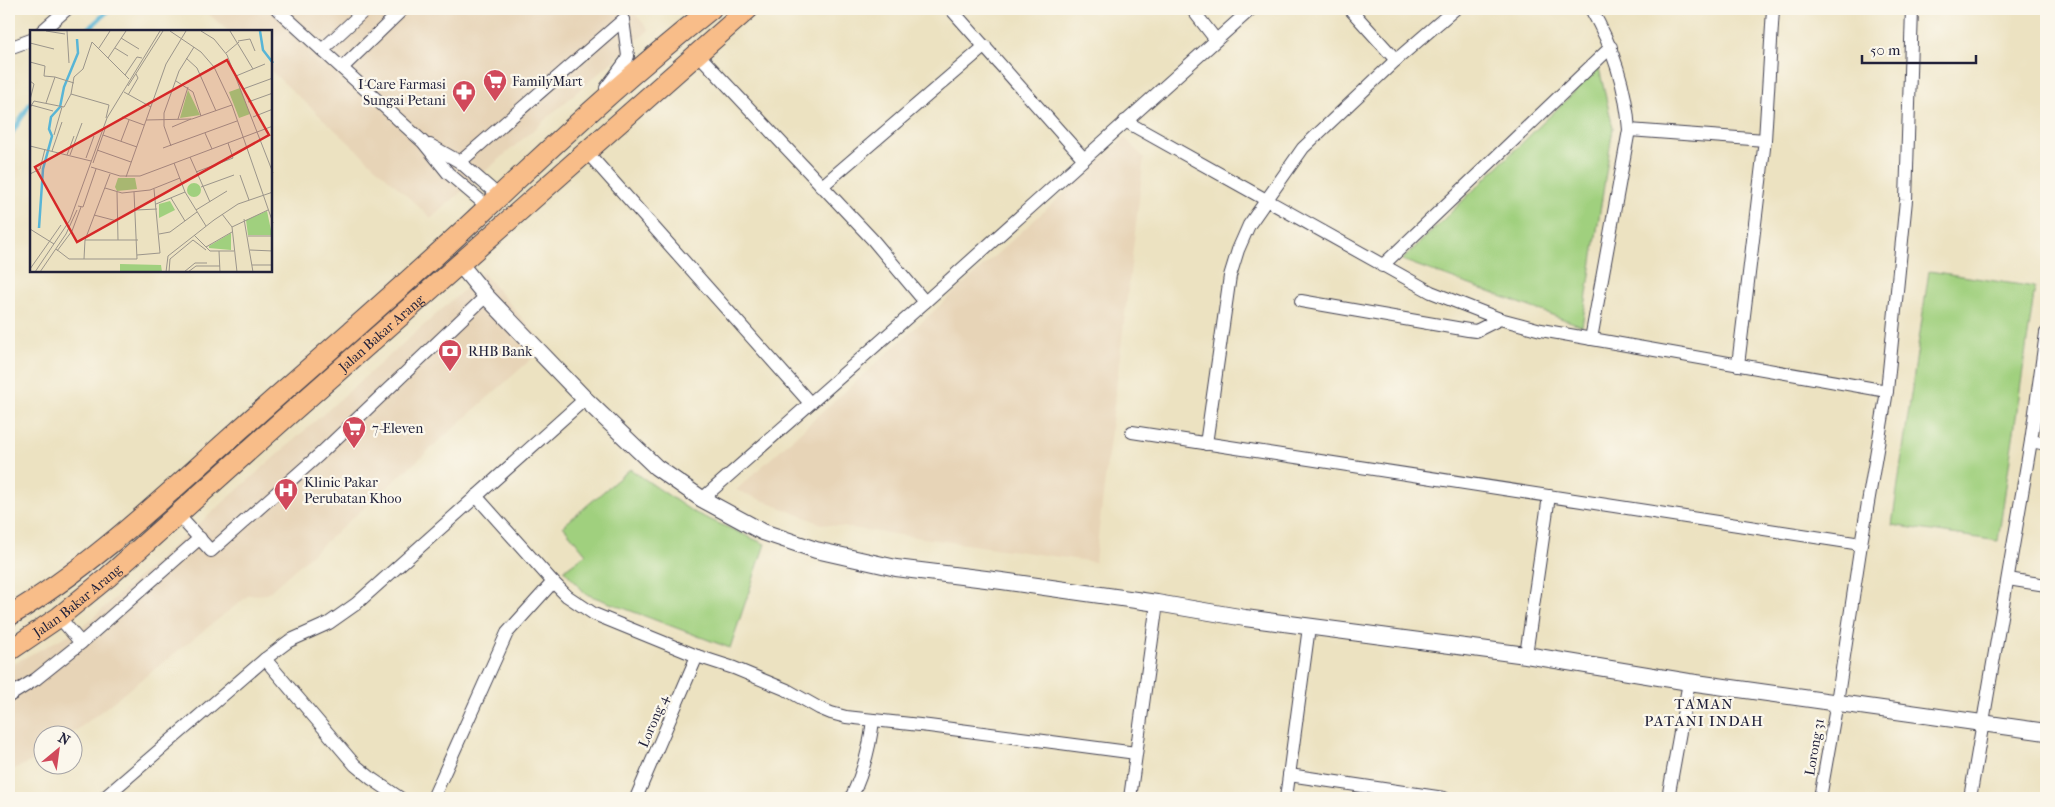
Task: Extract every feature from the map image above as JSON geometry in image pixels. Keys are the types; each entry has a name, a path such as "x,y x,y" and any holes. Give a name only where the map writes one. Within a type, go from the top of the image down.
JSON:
{"main road":[{"name":"Jalan Bakar Arang","path":"9,616 46,594 176,486 493,201 588,112 711,9"},
{"name":"Jalan Bakar Arang","path":"9,651 60,617 108,577 459,263 748,9"}],"street":[{"path":"43,30 67,9"},
{"path":"277,9 423,142 448,173 493,201"},
{"path":"322,50 366,9"},
{"path":"342,68 403,9"},
{"path":"952,9 1084,158"},
{"path":"1192,9 1216,40"},
{"path":"702,499 925,302 1251,9"},
{"path":"1350,9 1396,60"},
{"path":"1206,444 1230,276 1238,250 1249,225 1303,148 1396,60 1455,9"},
{"path":"1591,9 1611,47 1622,79 1630,130 1591,339"},
{"path":"1738,365 1765,140 1773,9"},
{"name":"Lorong 31","path":"1820,798 1887,391 1906,200 1912,9"},
{"path":"460,162 623,20 628,49 626,62 588,112"},
{"path":"9,48 30,40"},
{"path":"821,187 985,46"},
{"path":"1382,266 1611,47"},
{"path":"697,52 821,187 873,240 925,302"},
{"path":"1126,121 1431,292 1500,319 1541,330 1887,391"},
{"path":"1630,130 1765,140"},
{"path":"423,142 460,162 493,201"},
{"path":"586,151 810,403"},
{"path":"459,263 486,296 585,399 650,461 702,499 763,532 816,550 852,560 896,568 1157,603 1309,627 1526,655 1689,682 2046,732"},
{"path":"178,515 211,551 318,455 486,296"},
{"path":"1301,301 1468,330 1484,328 1500,319"},
{"path":"1970,798 2031,442 2046,333"},
{"path":"104,798 265,659 289,641 329,623 356,604 585,399"},
{"path":"1132,432 1861,544"},
{"path":"2031,442 2046,444"},
{"path":"476,496 553,582 567,596 594,614 787,690 831,713 846,717 1136,753"},
{"path":"1526,655 1549,496"},
{"path":"9,696 36,679 81,643 200,538"},
{"path":"2008,579 2046,585"},
{"path":"432,798 507,632 553,582"},
{"path":"1130,798 1157,603"},
{"path":"60,617 81,643"},
{"path":"1286,798 1309,627"},
{"name":"Lorong 4","path":"636,798 697,656"},
{"path":"265,659 356,764 372,779 400,798"},
{"path":"1668,798 1689,682"},
{"path":"851,798 871,742 873,720"},
{"path":"1289,775 1444,798"}],"shaded area":[{"path":"203,9 631,9 649,30 431,218 272,72 272,30 227,30"},
{"path":"1125,138 1144,158 1095,562 822,524 736,490"},
{"path":"483,273 546,346 267,594 249,595 82,726 82,724 32,724 32,761 9,771 9,666 81,628"}],"green space":[{"path":"1599,68 1613,128 1582,326 1402,260"},
{"path":"1929,271 2035,287 1998,541 1892,525"},
{"path":"630,469 693,512 765,544 730,648 586,594 564,570 586,554 563,526"}],"waterway":[{"path":"87,30 110,9"},
{"path":"9,138 30,104"}],"place":[{"name":"FamilyMart","path":"495,102"},
{"name":"I-Care Farmasi Sungai Petani","path":"464,113"},
{"name":"RHB Bank","path":"450,372"},
{"name":"7-Eleven","path":"354,449"},
{"name":"Klinic Pakar Perubatan Khoo","path":"286,511"}],"district":[{"name":"TAMAN PATANI INDAH","path":"1704,712"}]}
